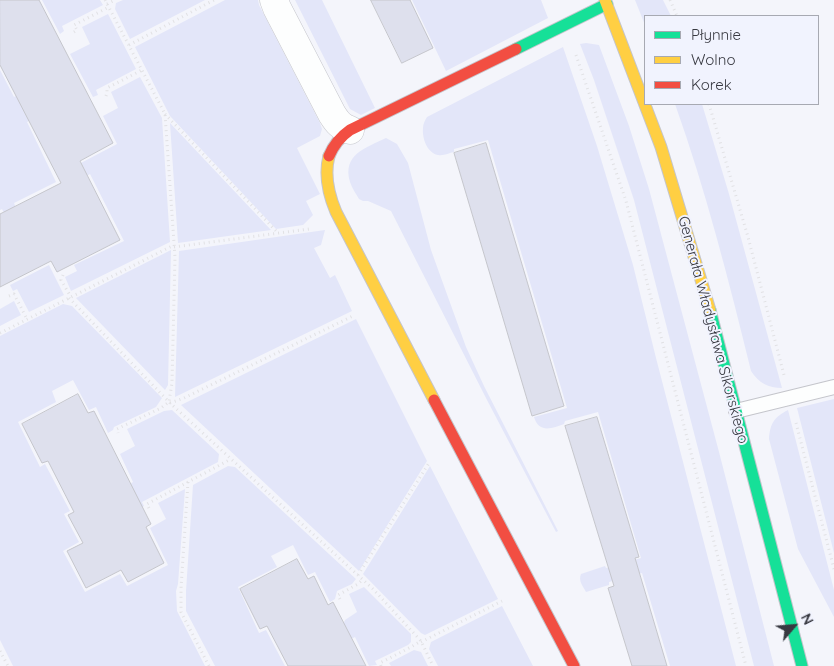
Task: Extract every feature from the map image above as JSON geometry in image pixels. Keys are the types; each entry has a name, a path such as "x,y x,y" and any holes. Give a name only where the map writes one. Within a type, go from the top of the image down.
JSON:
{"street":[{"path":"274,0 336,122 350,130"},
{"path":"574,666 331,202 327,162 334,144 350,130 606,2"},
{"name":"Generała Władysława Sikorskiego","path":"606,2 644,102"},
{"name":"Generała Władysława Sikorskiego","path":"645,105 661,147 707,300 802,666"}],"lane":[{"path":"736,411 834,387"}],"path":[{"path":"105,0 165,114 278,233"},
{"path":"74,32 77,30 74,25 115,0"},
{"path":"128,45 214,0"},
{"path":"670,0 677,15"},
{"path":"574,50 626,201 746,666"},
{"path":"106,96 108,93 107,88 142,70"},
{"path":"709,105 748,237 834,569"},
{"path":"165,114 175,257 170,402"},
{"path":"0,333 174,246 305,229"},
{"path":"63,275 61,280 70,297 170,402 373,589 421,641 433,666"},
{"path":"9,296 14,294 27,320"},
{"path":"118,434 117,429 170,402 184,398 357,314"},
{"path":"149,508 147,504 231,459"},
{"path":"358,576 431,462"},
{"path":"188,482 181,612 209,666"},
{"path":"340,599 338,595 362,580"},
{"path":"381,666 380,663 502,601"},
{"path":"0,651 8,666"}],"shaded area":[{"path":"42,0 100,0 103,5 62,26 64,31 60,34"},
{"path":"123,0 205,0 130,39 115,9 116,3"},
{"path":"225,0 258,0 320,123 322,129 320,136 297,148 320,194 306,201 313,215 303,225 276,229 170,116 135,47"},
{"path":"295,0 322,0 375,108 361,115 350,109"},
{"path":"412,0 541,0 548,18 446,71"},
{"path":"635,0 663,0 670,15 644,15 644,22"},
{"path":"108,14 136,69 96,90 98,95 93,97 70,54 90,44 82,27"},
{"path":"580,44 599,45 629,126 649,189 774,666 754,666 634,200"},
{"path":"563,47 597,146 633,265 736,666 670,666 642,573 609,582 609,585 586,592 580,581 581,574 605,566 606,568 641,558 598,412 565,421 564,424 551,428 543,428 536,422 534,417 567,408 488,140 454,149 454,152 440,155 434,154 424,140 423,127 427,117"},
{"path":"0,70 14,97 18,95 31,120 27,122 56,182 14,203 17,210 5,215 2,209 0,210"},
{"path":"140,77 162,118 170,242 71,291 65,277 77,271 74,265 124,241 90,174 85,177 79,164 117,144 103,116 118,108 111,92"},
{"path":"675,105 702,105 729,194 782,388 764,384 751,371 697,170"},
{"path":"170,123 271,230 178,243"},
{"path":"386,138 397,144 408,163 431,250 466,347 558,531 556,532 391,211 359,199 351,184 348,172 353,158 364,149"},
{"path":"325,230 321,245 314,248 330,278 335,275 352,311 175,397 179,251"},
{"path":"171,250 168,385 165,390 76,298"},
{"path":"49,265 64,295 29,312 17,289 13,291 10,285"},
{"path":"14,301 21,315 0,326 0,309"},
{"path":"63,304 72,306 162,398 156,407 114,427 108,433 96,407 89,410 73,380 52,391 56,402 18,422 40,467 45,464 70,511 64,514 79,542 63,551 85,592 120,574 127,586 168,565 150,528 166,519 158,503 185,489 176,591 177,611 205,666 13,666 0,640 0,336"},
{"path":"356,319 427,461 359,571 181,405"},
{"path":"834,399 834,553 797,408"},
{"path":"172,410 219,454 218,462 142,502 144,506 139,509 127,486 133,482 120,454 135,446 127,429 164,411"},
{"path":"788,410 834,590 834,617 798,549 769,439 770,429 774,422 779,415"},
{"path":"228,466 235,467 356,579 352,584 337,591 335,599 330,602 315,572 308,575 293,545 271,556 277,567 238,587 259,633 266,630 285,666 215,666 186,611 193,485"},
{"path":"430,466 498,599 425,635 363,574"},
{"path":"364,587 411,634 411,642 408,645 375,661 377,665 369,666 355,637 351,639 343,625 345,620 357,612 349,594"},
{"path":"502,606 533,666 438,666 429,649 431,642"},
{"path":"414,650 421,652 428,666 391,666 389,663"}],"building":[{"path":"0,0 39,0 113,143 80,161 120,240 57,272 51,261 0,287 0,214 61,183 0,65"},
{"path":"371,0 410,0 433,48 402,63"},
{"path":"486,143 564,406 532,416 454,153"},
{"path":"78,394 88,413 94,411 151,524 146,527 164,563 128,582 121,570 86,588 67,551 83,543 68,515 74,512 48,461 42,463 22,424"},
{"path":"597,417 639,557 635,558 667,666 632,666 608,588 614,586 565,426"},
{"path":"297,559 308,579 314,576 328,605 333,602 366,666 288,666 267,626 260,629 240,589"}],"traffic: fast":[{"path":"516,49 607,4"},
{"path":"710,310 802,666"}],"traffic: slow":[{"path":"605,0 644,102"},
{"path":"645,105 661,147 710,310"},
{"path":"329,156 328,184 336,212 434,400"}],"traffic: jam":[{"path":"329,156 338,141 350,130 516,49"},
{"path":"434,400 574,666"}]}
